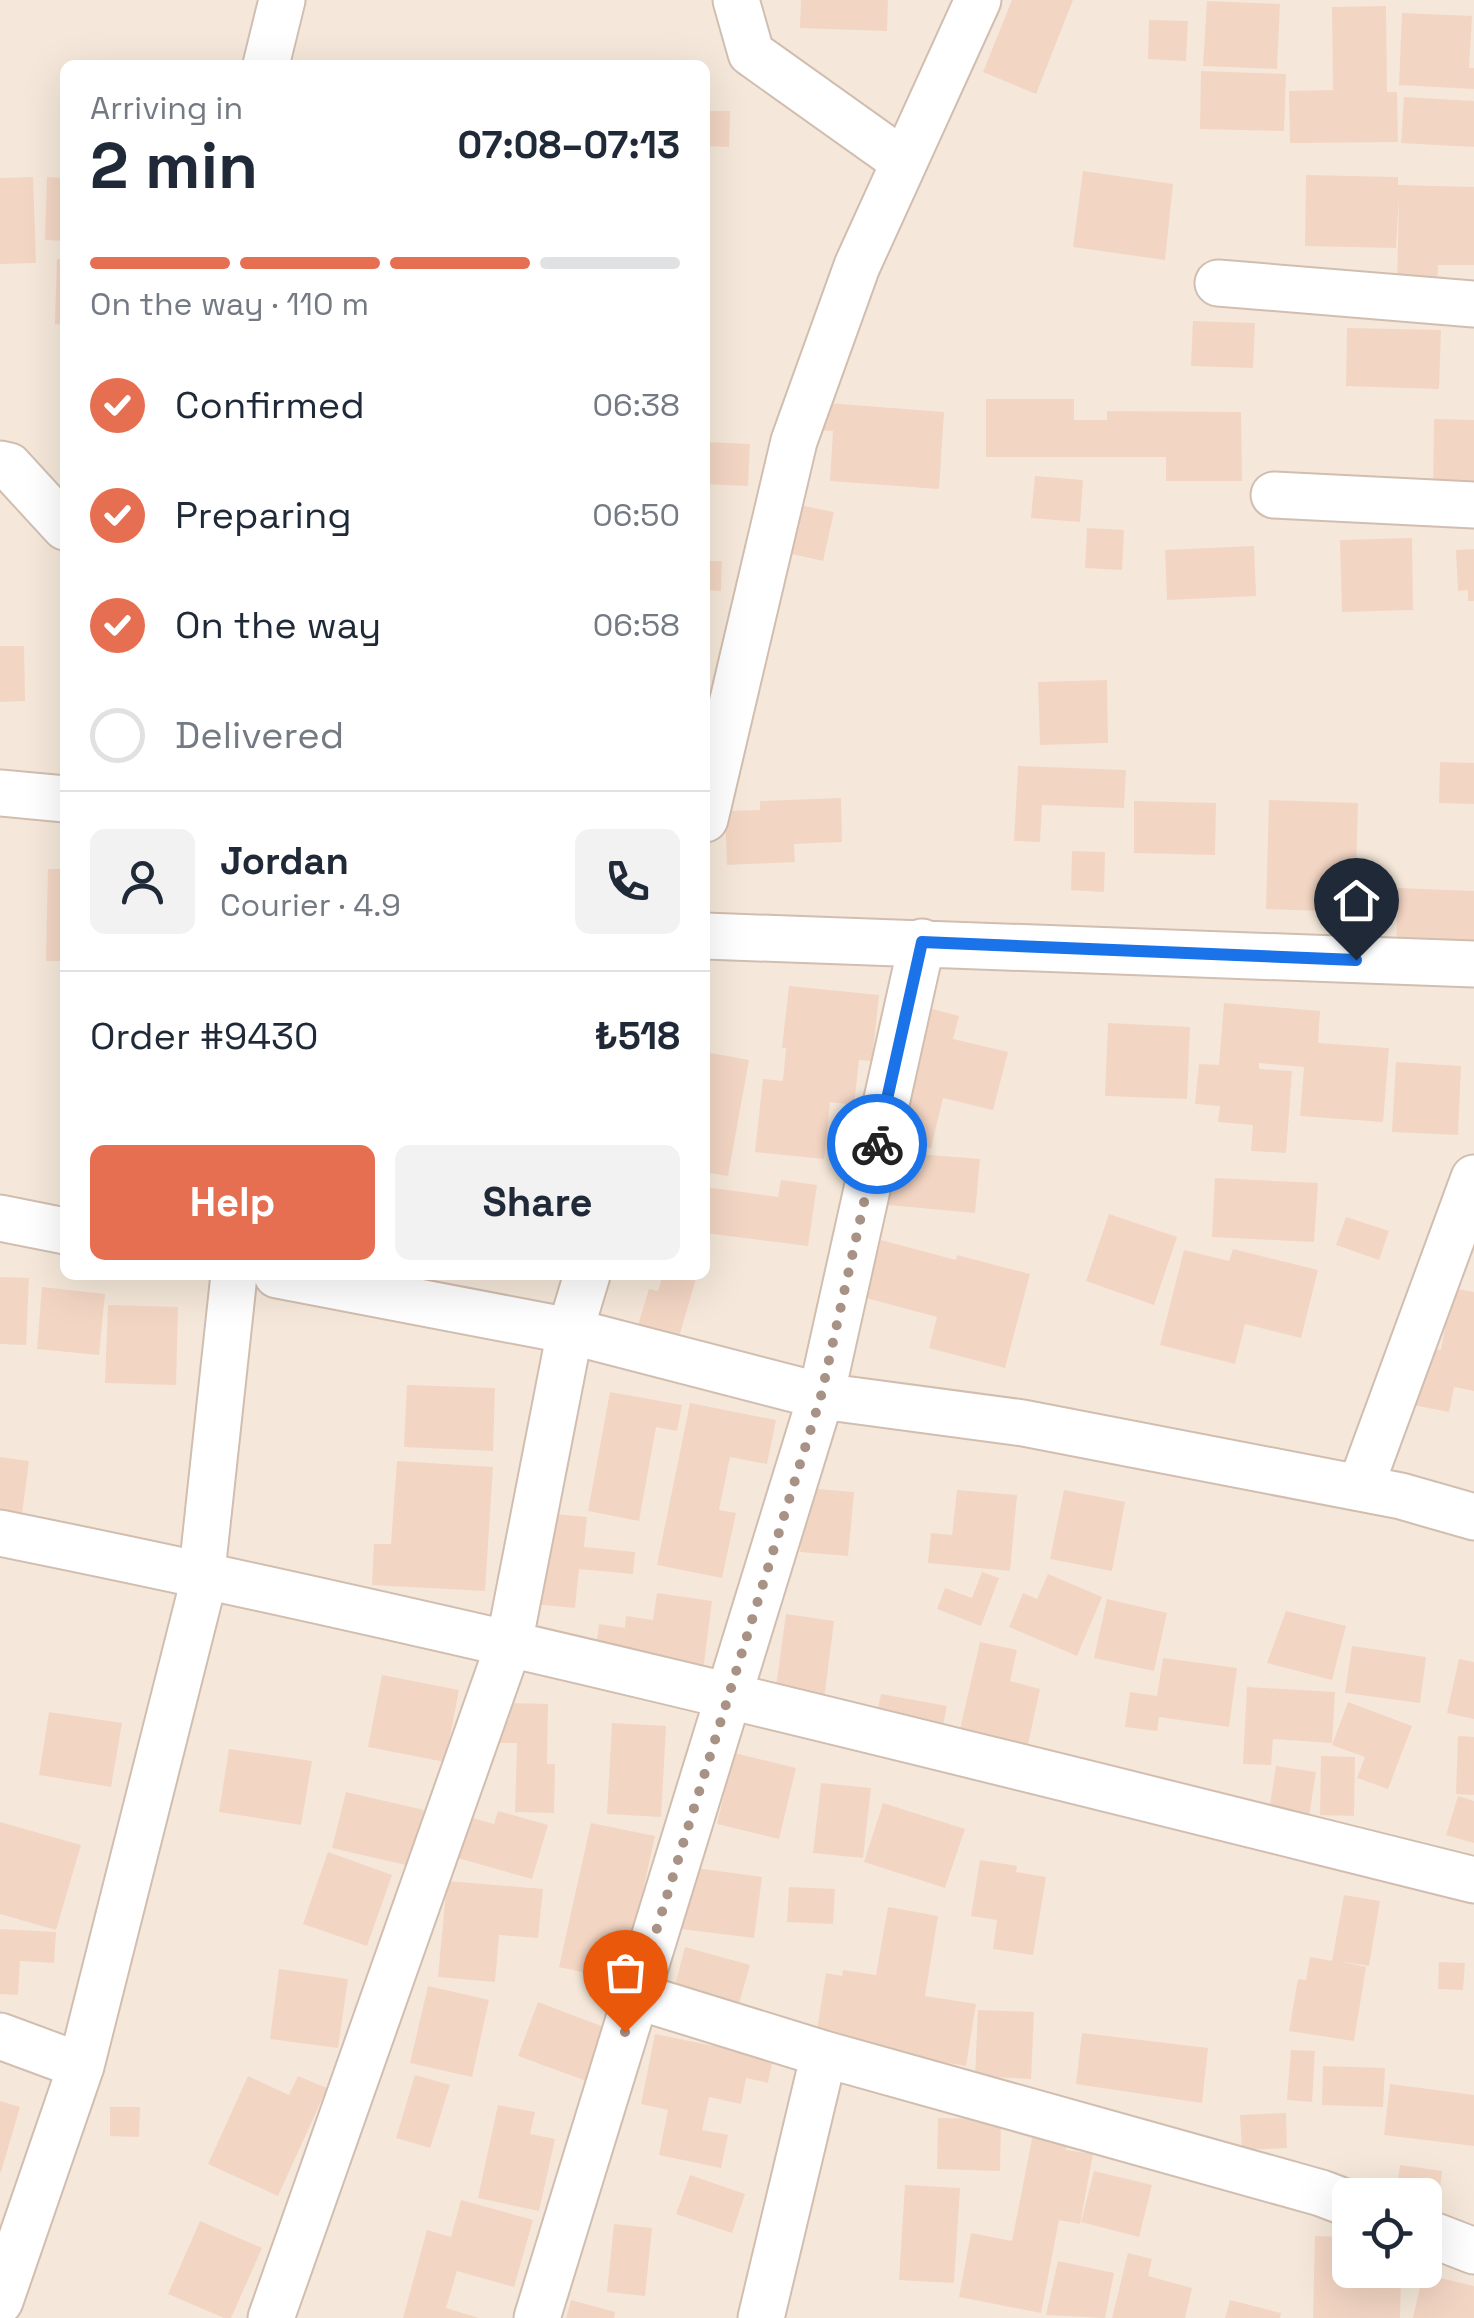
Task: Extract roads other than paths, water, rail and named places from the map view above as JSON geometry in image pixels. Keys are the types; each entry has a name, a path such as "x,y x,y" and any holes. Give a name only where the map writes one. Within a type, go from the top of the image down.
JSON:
{"street":[{"path":"267,60 282,0"},
{"path":"736,0 751,53 904,162"},
{"path":"710,798 794,442 857,266 978,0"},
{"path":"1218,283 1474,304"},
{"path":"0,464 9,466 60,522"},
{"path":"1274,495 1474,505"},
{"path":"0,793 60,799"},
{"path":"710,936 1474,964"},
{"path":"538,2318 821,1396 922,942"},
{"path":"1360,1488 1474,1178"},
{"path":"0,1218 60,1230"},
{"path":"0,2301 81,2066 199,1599 233,1280"},
{"path":"302,1280 570,1331 821,1396 1023,1423 1402,1496 1474,1517"},
{"path":"271,2318 509,1644 570,1331 585,1280"},
{"path":"0,1533 202,1574 730,1694 1474,1880"},
{"path":"636,1996 824,2054 1332,2198"},
{"path":"0,2036 81,2066"},
{"path":"761,2318 824,2054"},
{"path":"1442,2239 1474,2251"}]}
